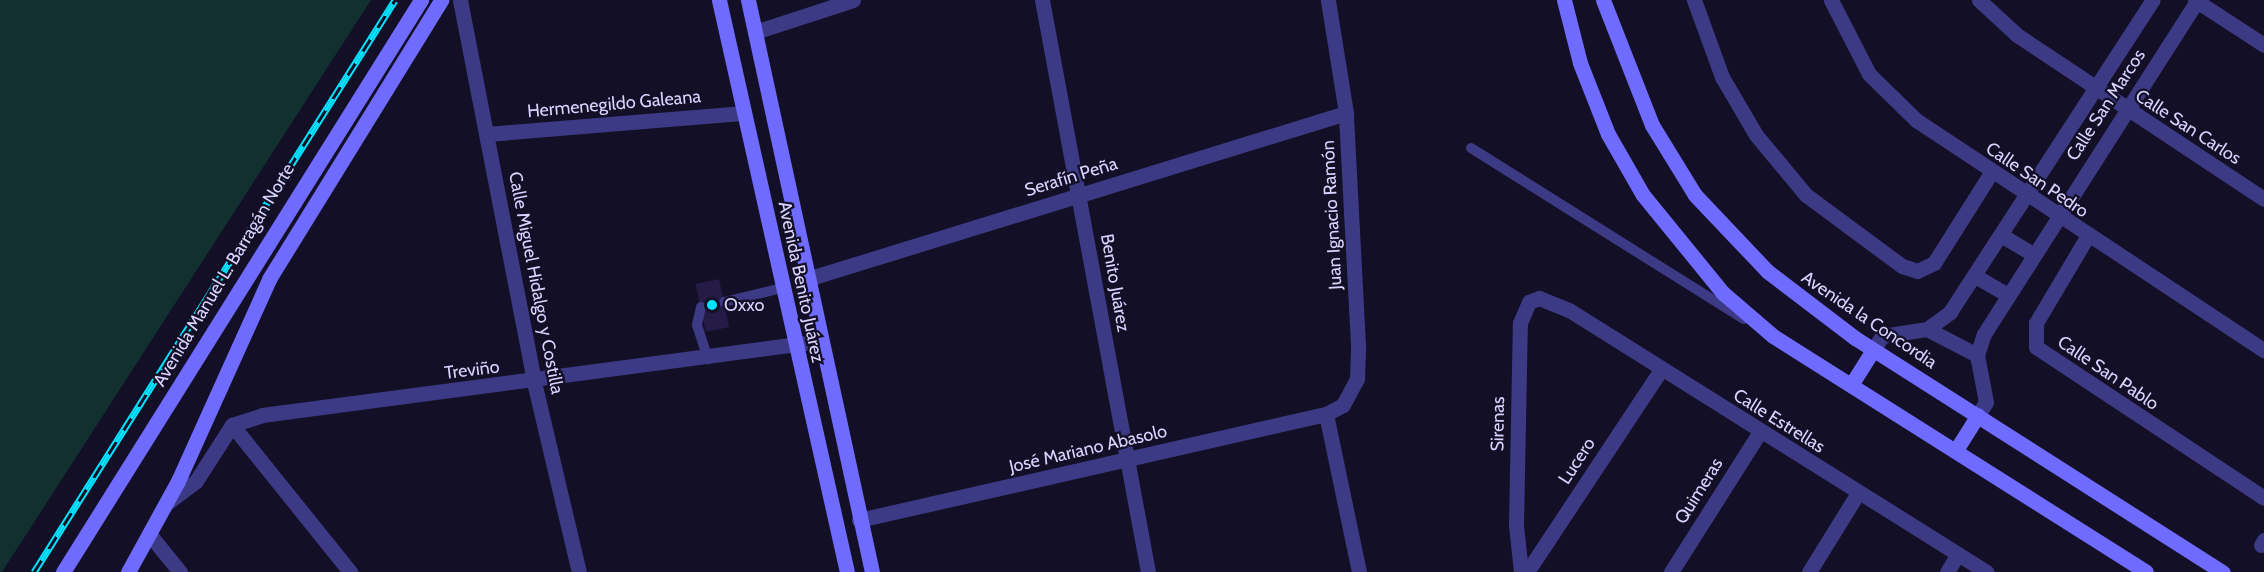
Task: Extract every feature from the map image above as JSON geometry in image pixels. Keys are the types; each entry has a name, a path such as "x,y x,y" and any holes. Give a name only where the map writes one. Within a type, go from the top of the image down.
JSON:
{"main road":[{"name":"Avenida Manuel L. Barragán Norte","path":"63,572 421,0"},
{"path":"128,572 167,503 269,279 441,0"},
{"name":"Avenida Benito Juárez","path":"719,0 794,345 847,572"},
{"name":"Avenida Benito Juárez","path":"748,0 820,341 872,572"},
{"path":"1564,0 1580,63 1608,134 1643,195 1723,293 1773,336 2146,572"},
{"name":"Avenida la Concordia","path":"1603,0 1652,125 1695,195 1767,272 1873,350 2223,572"},
{"path":"1851,385 1873,350"},
{"path":"1956,450 1978,415"}],"street":[{"name":"Calle Miguel Hidalgo y Costilla","path":"460,0 534,382 579,572"},
{"path":"755,32 853,0"},
{"name":"Benito Juárez","path":"1042,0 1080,194 1126,461 1148,572"},
{"name":"Juan Ignacio Ramón","path":"1326,414 1343,405 1358,379 1346,113 1328,0"},
{"path":"1694,0 1722,78 1756,135 1806,195 1902,266 1917,271 1934,263 1991,173"},
{"name":"Calle San Pedro","path":"1832,0 1869,74 1916,120 2087,237 2264,350"},
{"name":"Calle San Carlos","path":"1979,0 2017,35 2124,110 2264,198"},
{"name":"Calle San Marcos","path":"1873,350 1882,336 1927,329 1950,312 2154,0"},
{"path":"2197,0 2264,45"},
{"name":"Calle San Marcos","path":"1977,355 2008,295 2033,254 2197,0"},
{"name":"Hermenegildo Galeana","path":"487,134 744,113"},
{"name":"Serafín Peña","path":"807,279 1346,113"},
{"path":"2001,234 2033,254"},
{"name":"Calle San Pablo","path":"2087,237 2036,323 2036,347 2264,498"},
{"path":"1975,276 2008,295"},
{"name":"Calle Estrellas","path":"1552,300 1660,371 1987,572"},
{"name":"Sirenas","path":"1521,572 1516,525 1520,323 1529,302 1552,300"},
{"path":"1927,329 1977,355 1986,402 1978,415"},
{"name":"Treviño","path":"232,425 262,414 534,382 708,359 820,341"},
{"name":"Lucero","path":"1527,572 1660,371"},
{"path":"1326,414 1359,572"},
{"name":"José Mariano Abasolo","path":"859,520 1326,414"},
{"path":"167,503 196,481 232,425 350,572"},
{"name":"Quimeras","path":"1671,572 1760,432"},
{"path":"1809,572 1858,493"},
{"path":"150,535 180,572"},
{"path":"1947,572 1958,554"}],"lane":[{"path":"1471,148 1773,336"},
{"path":"724,302 782,288"},
{"path":"701,307 697,325 708,359"}],"green space":[{"path":"0,0 371,0 2,572 0,572"}],"building":[{"name":"Oxxo","path":"719,279 729,327 706,332 696,284"}],"railway":[{"path":"34,572 395,0"}],"place":[{"name":"Oxxo","path":"712,305"}]}
